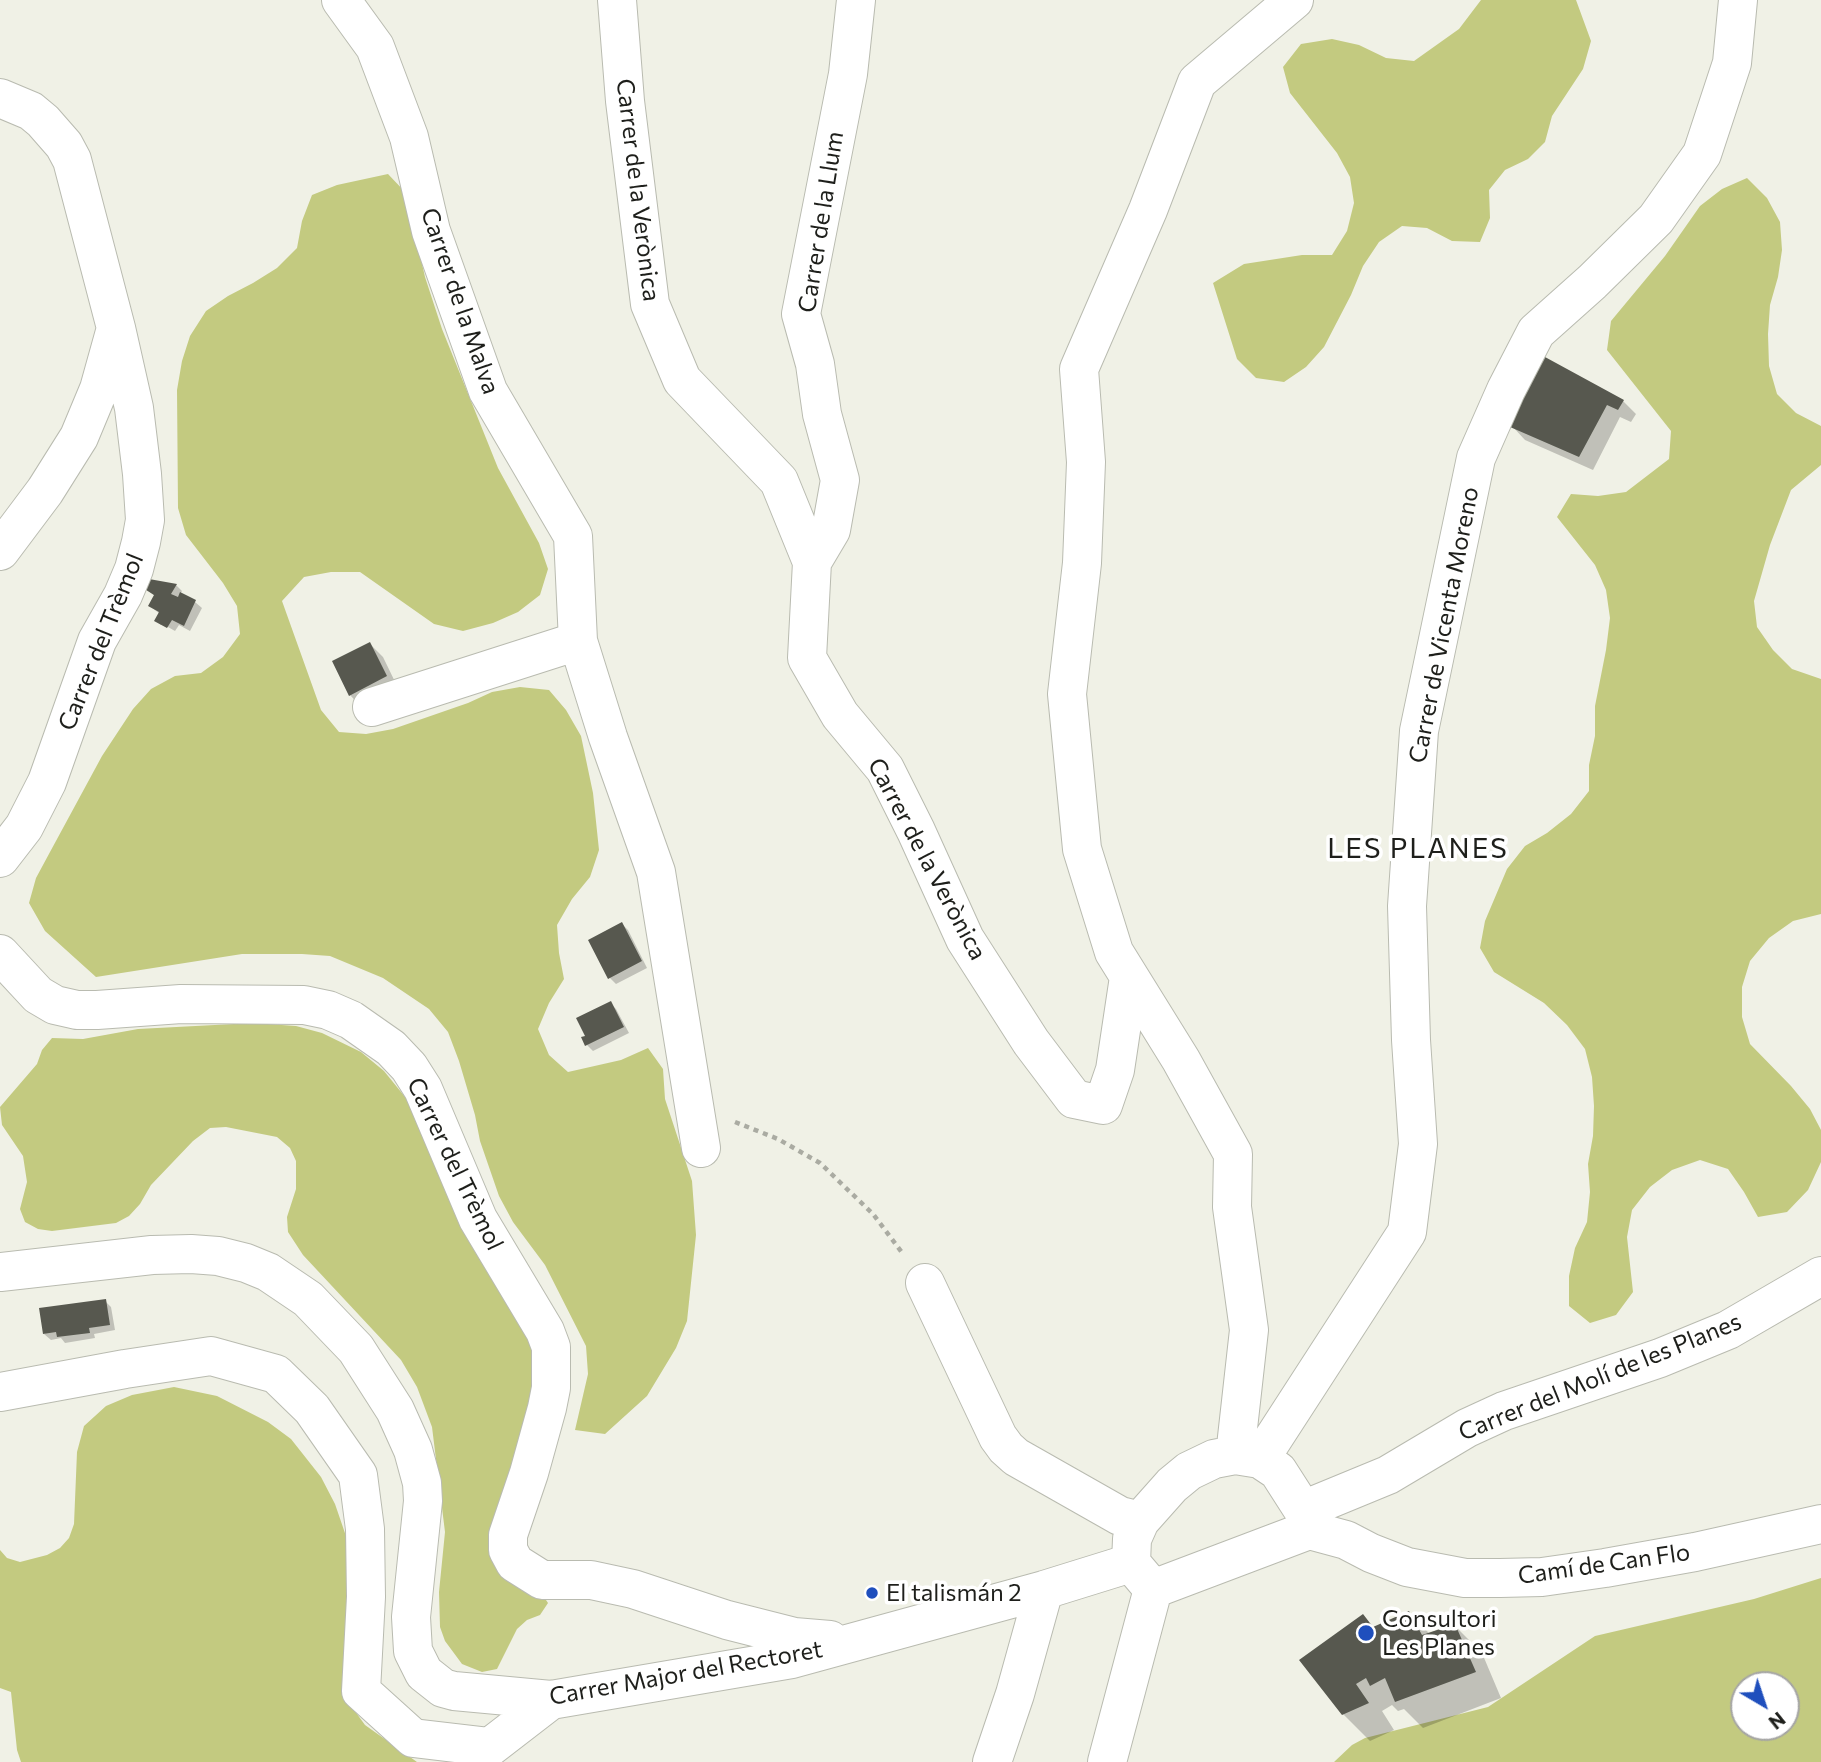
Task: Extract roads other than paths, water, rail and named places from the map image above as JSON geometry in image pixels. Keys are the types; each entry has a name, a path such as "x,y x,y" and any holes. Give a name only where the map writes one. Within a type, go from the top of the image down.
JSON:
{"street":[{"name":"Carrer de la Malva","path":"341,0 375,47 404,124 431,232 488,391 573,536 579,641 608,737 656,872 698,1132"},
{"name":"Carrer de la Verònica","path":"617,0 625,101 650,304 682,380 779,481 812,562 807,657 840,715 885,769 965,939 1031,1042 1074,1098 1103,1105 1115,1070 1129,977"},
{"name":"Carrer de la Llum","path":"812,562 831,530 840,480 822,414 815,364 801,314 848,74 856,0"},
{"path":"1248,1457 1249,1330 1232,1207 1233,1154 1181,1060 1114,952 1082,849 1067,695 1083,550 1086,462 1079,369 1148,209 1197,82 1294,0"},
{"name":"Carrer de Vicenta Moreno","path":"1248,1457 1407,1232 1418,1144 1411,1040 1407,906 1419,731 1476,458 1506,390 1536,332 1656,219 1702,154 1732,63 1738,0"},
{"name":"Carrer del Trèmol","path":"0,98 31,111 43,121 72,160 134,408 145,508 134,569 97,641 47,782 24,827 0,858"},
{"path":"0,551 45,491 79,437 99,389 116,328"},
{"path":"372,707 579,641"},
{"name":"Carrer del Trèmol","path":"0,954 38,995 55,1006 97,1010 181,1004 304,1005 328,1010 351,1020 391,1048 409,1067 423,1088 478,1219 545,1331 551,1348 551,1388 547,1408 508,1535 508,1550 515,1563 542,1580 591,1580 633,1589 727,1620 794,1637 851,1642"},
{"name":"Carrer Major del Rectoret","path":"0,1272 152,1255 218,1256 268,1272 308,1299 356,1349 382,1387 407,1434 419,1466 423,1518 411,1617 413,1651 417,1663 433,1682 454,1692 551,1700 792,1659 1044,1590 1142,1576"},
{"name":"Carrer del Molí de les Planes","path":"1142,1576 1306,1520 1467,1428 1504,1411 1660,1358 1728,1329 1821,1276"},
{"path":"925,1283 998,1437 1006,1448 1016,1457 1120,1516 1140,1521"},
{"path":"0,1392 125,1368 211,1356 276,1374 312,1409 358,1475 365,1529 366,1583 361,1691 413,1738 490,1747 551,1700"},
{"path":"1107,1762 1142,1576 1132,1539 1140,1521 1157,1500 1189,1471 1214,1459 1248,1457 1278,1471 1306,1520"},
{"name":"Camí de Can Flo","path":"1306,1520 1371,1553 1407,1567 1465,1578 1542,1577 1605,1568 1695,1552 1821,1524"},
{"path":"992,1762 1015,1694 1044,1590"}],"place":[{"name":"El talismán 2","path":"872,1593"},
{"name":"Consultori Les Planes","path":"1366,1633"}],"district":[{"name":"LES PLANES","path":"1418,849"}]}
